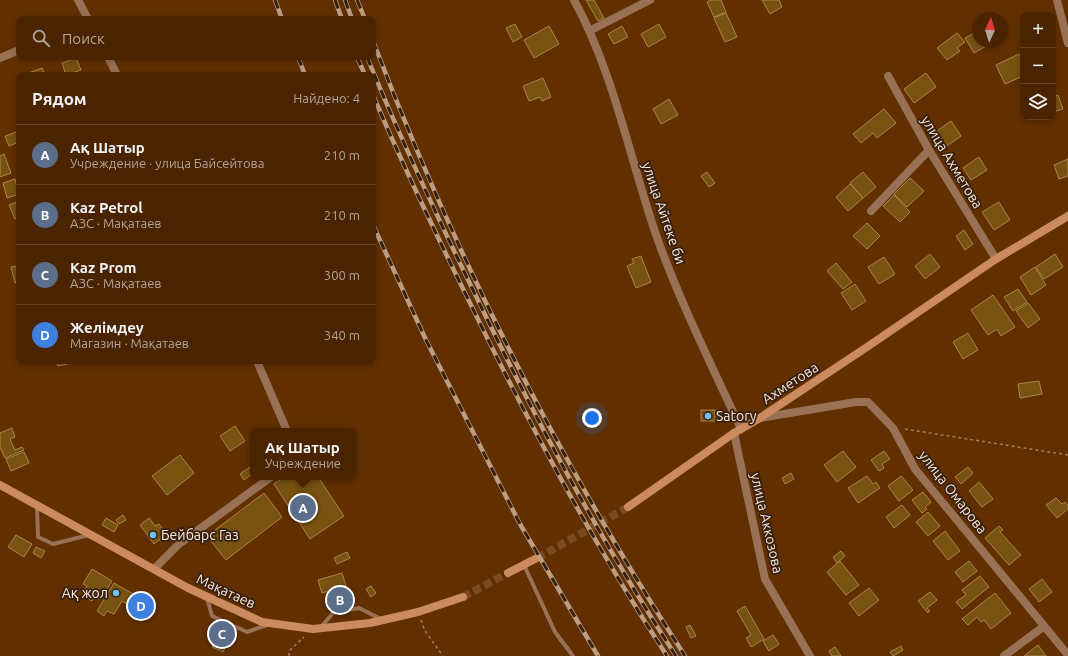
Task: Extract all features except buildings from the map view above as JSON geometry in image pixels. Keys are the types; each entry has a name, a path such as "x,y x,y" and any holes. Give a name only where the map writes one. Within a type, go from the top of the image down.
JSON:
{"main road":[{"path":"996,259 1068,216"},
{"name":"Ахметова","path":"628,507 737,431 760,418 867,347 996,259"},
{"name":"Мақатаев","path":"0,484 154,569 262,622 317,629 370,624 418,612 463,597"},
{"path":"508,573 536,558"}],"street":[{"path":"78,0 86,16"},
{"name":"улица Айтеке би","path":"574,0 591,30 610,85 630,157 656,232 685,308 737,431"},
{"path":"591,30 631,4 650,0"},
{"path":"1057,0 1068,43"},
{"path":"0,58 16,51"},
{"path":"110,60 116,72"},
{"name":"улица Ахметова","path":"888,76 929,150 996,259"},
{"path":"871,211 929,150"},
{"path":"257,364 286,428"},
{"name":"улица Омарова","path":"760,418 856,402 868,402 893,428 915,469 1043,627 1068,655"},
{"name":"улица Аккозова","path":"737,431 765,578 810,656"},
{"path":"154,569 179,544 266,480"},
{"path":"1004,656 1043,627"}],"lane":[{"path":"38,505 38,537 53,544 92,535"},
{"path":"524,565 555,632 573,656"},
{"path":"207,596 212,616 247,632 271,623"},
{"path":"317,629 333,613 359,608 383,620"}],"path":[{"path":"893,428 1068,455"},
{"path":"418,612 425,631 443,656"},
{"path":"288,656 289,651 317,629"}],"tunnel":[{"path":"537,558 628,507"},
{"path":"463,597 508,573"}],"railway":[{"path":"275,0 281,16"},
{"path":"335,0 341,16"},
{"path":"345,0 351,16"},
{"path":"357,0 364,16"},
{"path":"376,48 439,201 513,357 595,509 685,656"},
{"path":"299,60 304,72"},
{"path":"358,60 364,72"},
{"path":"368,60 373,72"},
{"path":"376,78 431,202 495,335 543,429 620,567 676,656"},
{"path":"376,102 432,226 515,393 588,527 667,656"},
{"path":"376,232 426,340 520,524 598,656"}],"place":[{"name":"Satory","path":"708,416"},
{"name":"Ақ Шатыр","path":"303,508"},
{"name":"Бейбарс Газ","path":"153,535"},
{"name":"Ақ жол","path":"116,593"},
{"name":"Kaz Petrol","path":"340,600"},
{"name":"Желімдеу","path":"141,606"},
{"name":"Kaz Prom","path":"222,634"}]}
